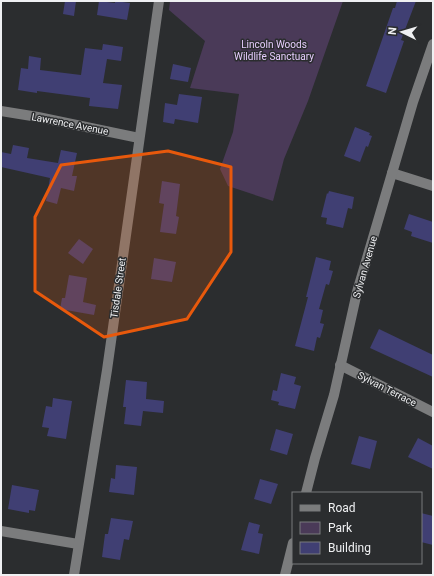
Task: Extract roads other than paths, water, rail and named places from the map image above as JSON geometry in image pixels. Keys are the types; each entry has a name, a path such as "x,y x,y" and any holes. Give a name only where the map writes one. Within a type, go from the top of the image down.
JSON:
{"street":[{"name":"Tisdale Street","path":"74,575 107,370 159,1"},
{"name":"Sylvan Avenue","path":"306,492 334,395 357,292 413,102 433,44"},
{"name":"Lawrence Avenue","path":"1,111 38,117 139,138"},
{"path":"392,173 433,186"},
{"name":"Sylvan Terrace","path":"340,365 433,412"},
{"path":"1,531 78,544"},
{"path":"285,575 292,547"}],"park label":[{"name":"Lincoln Woods Wildlife Sanctuary","path":"274,50"}]}
